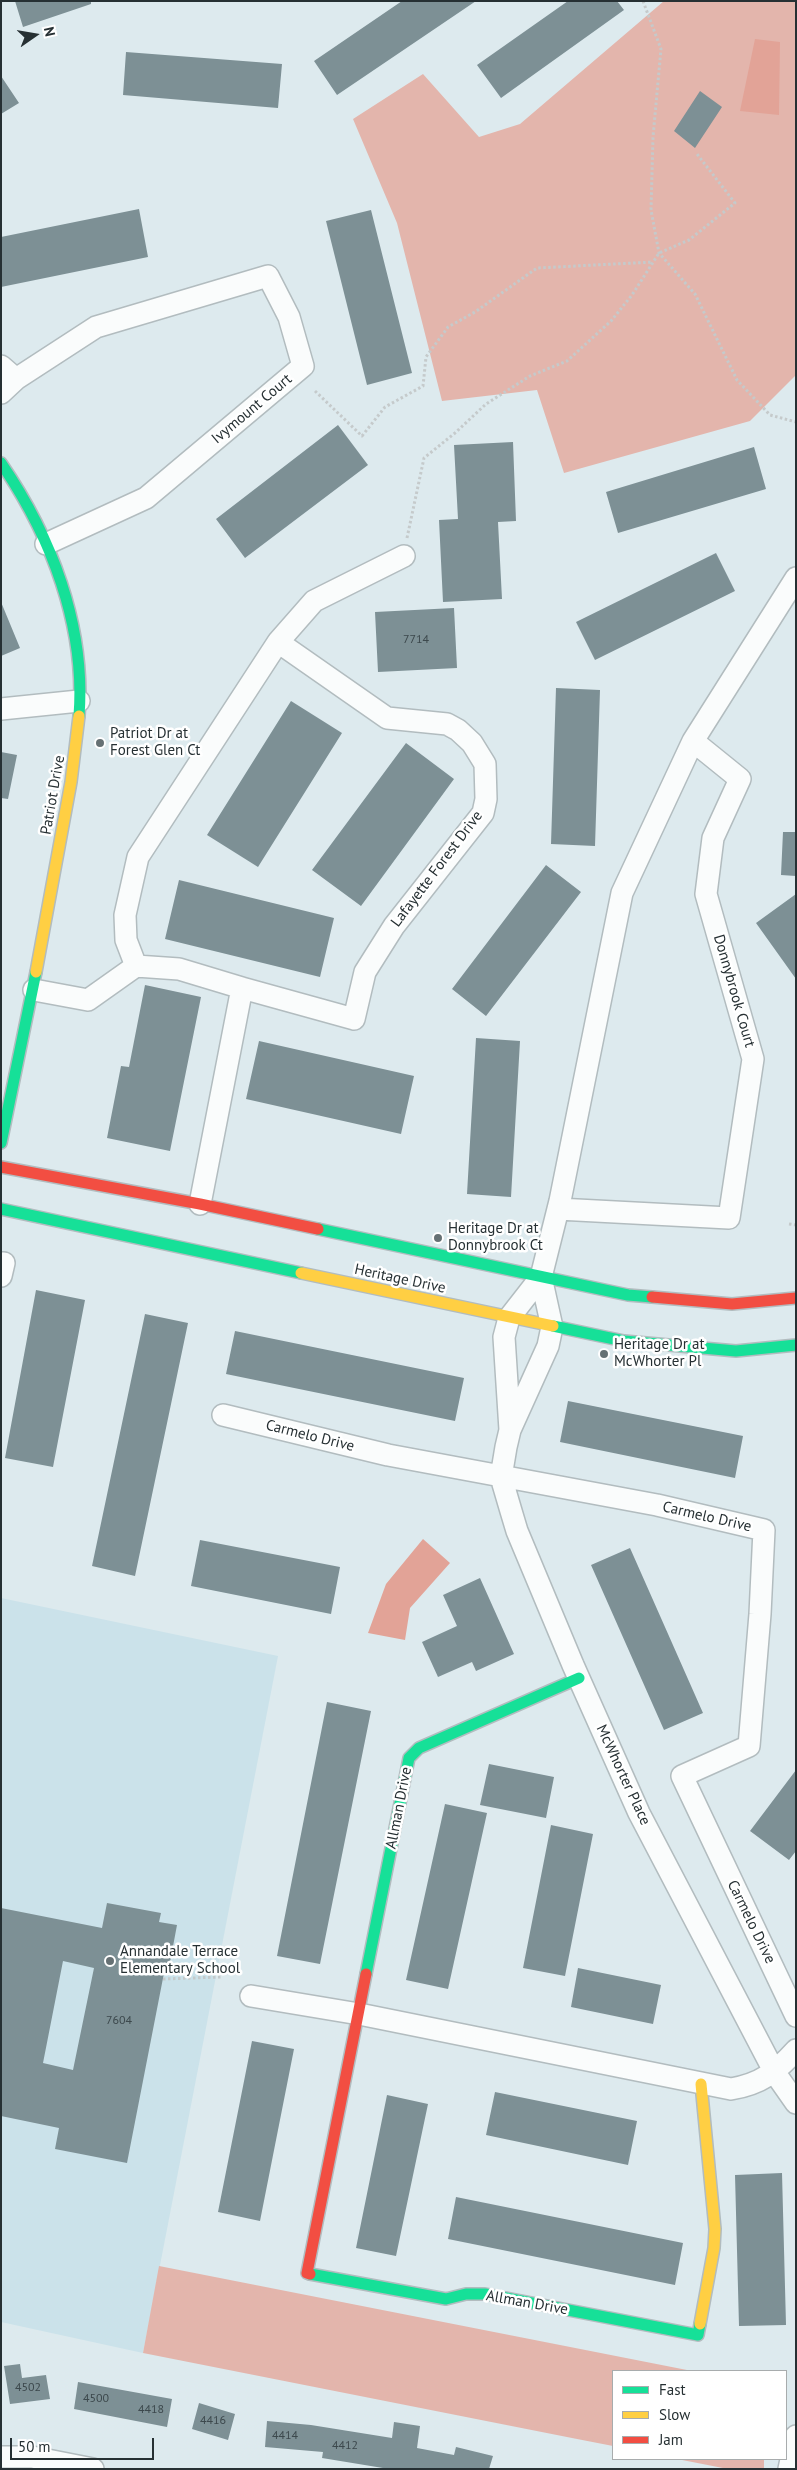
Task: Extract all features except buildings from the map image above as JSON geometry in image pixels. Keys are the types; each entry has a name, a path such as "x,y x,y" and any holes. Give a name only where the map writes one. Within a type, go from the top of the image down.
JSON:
{"street":[{"name":"Ivymount Court","path":"6,379 96,327 268,276 289,317 303,366 146,498 46,544"},
{"name":"Patriot Drive","path":"1,463 26,502 46,544 60,580 71,622 77,664 79,701 76,748 34,990 1,1143"},
{"path":"34,990 88,1000 136,966 126,940 125,915 138,857 278,642 314,601 406,548"},
{"path":"508,1318 541,1277 558,1209 622,893 693,741 796,578"},
{"name":"Lafayette Forest Drive","path":"136,966 179,969 354,1019 365,972 394,926 483,814 486,799 485,764 472,743 458,730 447,724 387,718 278,642"},
{"path":"1,710 79,701"},
{"name":"Donnybrook Court","path":"558,1209 729,1218 753,1059 706,894 713,838 740,779 693,741"},
{"path":"200,1204 242,988"},
{"name":"Heritage Drive","path":"1,1167 200,1204 628,1295 732,1304 796,1298"},
{"name":"Heritage Drive","path":"1,1209 508,1318 624,1341 736,1351 796,1345"},
{"path":"1,1263 4,1263 1,1276"},
{"name":"McWhorter Place","path":"541,1277 552,1327 548,1346 510,1430 501,1477 517,1531 639,1813 775,2073 796,2103"},
{"name":"McWhorter Place","path":"508,1318 504,1337 510,1430"},
{"name":"Carmelo Drive","path":"223,1415 388,1455 657,1505 764,1530 760,1614 749,1746 682,1776 796,2016"},
{"name":"Allman Drive","path":"579,1678 419,1748 409,1758 307,2273 446,2299 466,2294 485,2294 698,2335 714,2248 715,2228 701,2084"},
{"path":"251,1996 359,2014 731,2089 742,2087 775,2073 796,2050"},
{"path":"789,2469 796,2436"},
{"path":"1,2457 32,2458 93,2469"}],"path":[{"path":"643,1 661,49 653,137 651,210 659,253 695,294 737,380 770,414 796,422"},
{"path":"406,548 424,458 455,433 486,404 530,376 567,361 611,321 632,294 659,253 690,240 736,203 697,154"},
{"path":"316,391 362,436 385,407 423,386 426,357 448,327 475,312 537,268 653,262"},
{"path":"789,1224 796,1225"},
{"path":"163,1979 220,1977"}],"shaded area":[{"path":"664,1 796,1 796,375 750,421 564,473 537,390 442,401 397,223 353,119 423,74 479,137 520,124"},
{"path":"755,39 780,42 779,115 740,111"},
{"path":"423,1539 450,1563 410,1608 405,1640 368,1633 386,1584"},
{"name":"Annandale Terrace Elementary School","path":"1,1598 278,1656 143,2353 1,2322"},
{"path":"159,2266 687,2370 612,2370 612,2446 143,2353"},
{"path":"682,2460 764,2460 764,2469 728,2469"}],"traffic: fast":[{"path":"1,463 35,521 61,583 71,616 77,649 80,682 79,716"},
{"path":"1,1143 36,972"},
{"path":"1,1209 301,1273"},
{"path":"318,1229 628,1295 652,1297"},
{"path":"553,1326 624,1341 736,1351 796,1345"},
{"path":"366,1974 409,1758 419,1748 579,1678"},
{"path":"310,2274 446,2299 466,2294 485,2294 698,2335 700,2324"}],"traffic: slow":[{"path":"36,972 71,782 79,716"},
{"path":"301,1273 553,1326"},
{"path":"700,2324 714,2248 715,2229 701,2084"}],"traffic: jam":[{"path":"1,1167 200,1204 318,1229"},
{"path":"652,1297 732,1304 796,1298"},
{"path":"310,2274 307,2273 366,1974"}],"place":[{"name":"Patriot Dr at Forest Glen Ct","path":"100,743"},
{"name":"Heritage Dr at Donnybrook Ct","path":"438,1238"},
{"name":"Heritage Dr at McWhorter Pl","path":"604,1354"},
{"name":"Annandale Terrace Elementary School","path":"110,1961"}]}
